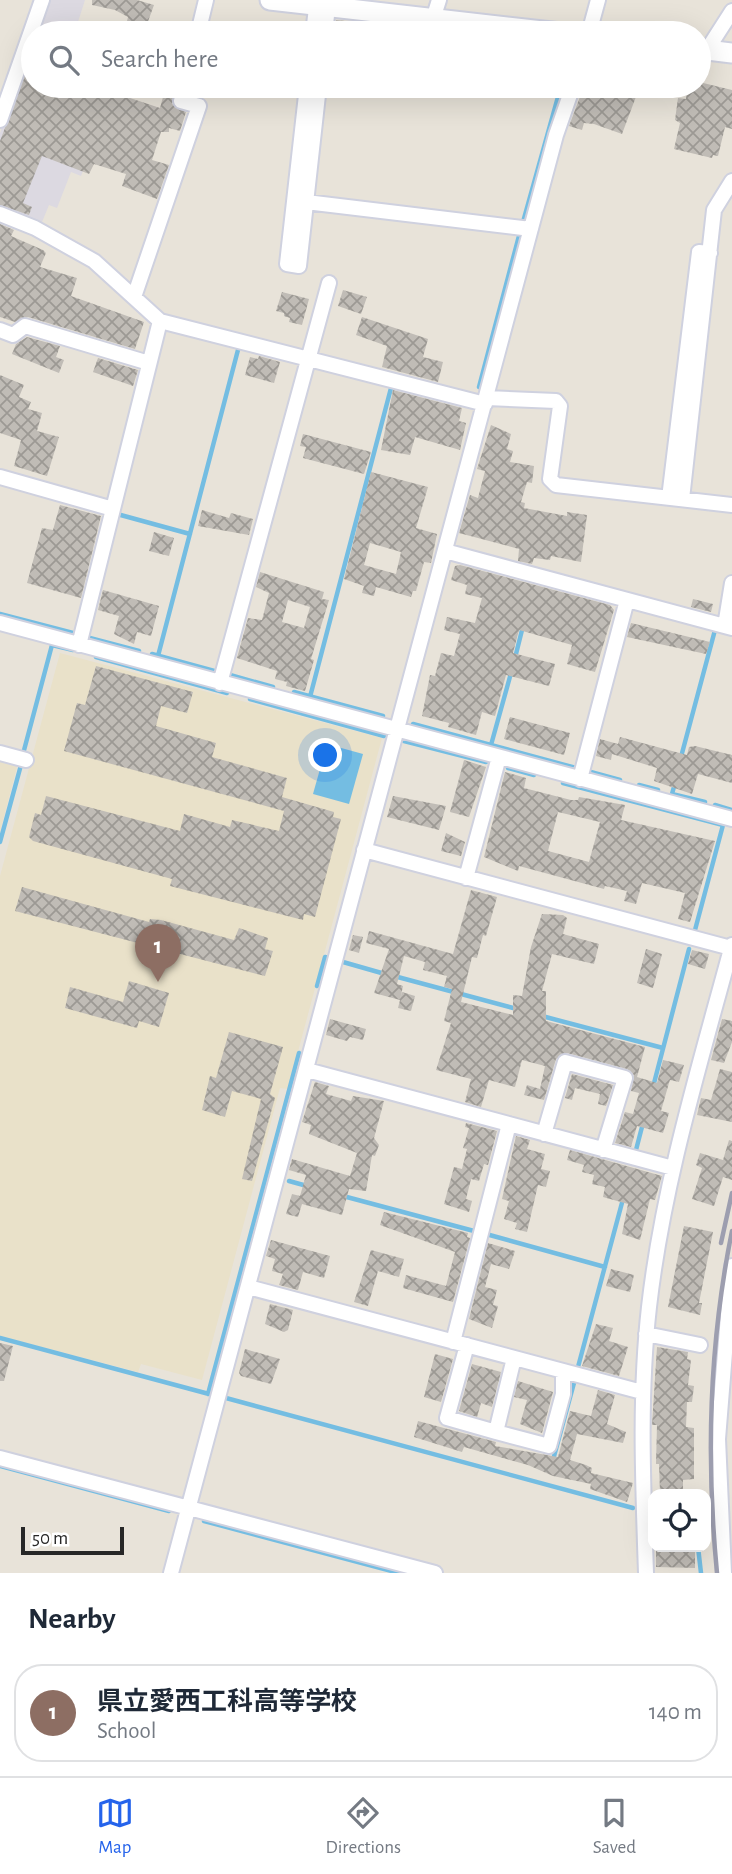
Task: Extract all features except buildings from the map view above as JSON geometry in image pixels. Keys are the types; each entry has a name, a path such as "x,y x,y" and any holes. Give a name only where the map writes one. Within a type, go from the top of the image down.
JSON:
{"main road":[{"path":"270,0 436,9 498,21"},
{"path":"711,51 732,53"}],"street":[{"path":"35,21 42,0"},
{"path":"201,21 206,0"},
{"path":"592,21 598,0"},
{"path":"711,39 732,11"},
{"path":"0,120 21,60"},
{"path":"134,297 199,106 181,102 182,98"},
{"path":"306,98 287,264 299,266 318,98"},
{"path":"171,1573 531,229 569,98"},
{"path":"675,499 699,252 710,253 714,210 732,181"},
{"path":"306,202 531,229"},
{"path":"0,214 35,228 94,261 160,321 486,401 556,401 560,405 550,479 556,485 732,505"},
{"path":"220,683 329,283"},
{"path":"79,645 160,321"},
{"path":"0,330 13,335 25,326 149,363"},
{"path":"0,477 113,509"},
{"path":"445,551 729,627 732,583"},
{"path":"580,779 627,600"},
{"path":"0,623 732,819"},
{"path":"0,753 26,760"},
{"path":"466,878 499,758"},
{"path":"364,850 732,946 673,1168 646,1334 642,1392 646,1573"},
{"path":"544,1134 565,1062 625,1077 603,1150"},
{"path":"307,1070 673,1168"},
{"path":"509,1125 460,1344 447,1418 549,1446 563,1394 563,1371"},
{"path":"724,1573 725,1497 718,1439 728,1354 732,1266"},
{"path":"248,1287 642,1392"},
{"path":"646,1334 700,1345"},
{"path":"496,1432 514,1358"},
{"path":"0,1458 435,1573"}],"shaded area":[{"path":"47,0 85,0 78,21 39,21"},
{"path":"21,73 21,98 131,98 125,119 95,141 81,176 71,172 57,208 49,205 40,227 0,211 0,133"},
{"path":"60,653 382,738 288,1089 280,1088 202,1380 141,1364 138,1372 0,1336 0,876"},
{"path":"0,758 18,763 0,832"}],"water":[{"path":"327,744 363,754 349,804 313,794"}],"waterway":[{"path":"523,222 558,98"},
{"path":"479,387 520,232"},
{"path":"158,656 239,346"},
{"path":"310,697 391,388"},
{"path":"117,514 190,534"},
{"path":"0,614 73,633"},
{"path":"515,658 523,626"},
{"path":"681,757 715,630"},
{"path":"86,637 139,651"},
{"path":"23,754 52,645 73,650"},
{"path":"152,654 218,672"},
{"path":"96,657 227,693"},
{"path":"491,745 511,673"},
{"path":"230,675 273,687"},
{"path":"294,692 383,716"},
{"path":"250,699 384,736"},
{"path":"413,724 576,768"},
{"path":"404,741 486,762"},
{"path":"0,842 21,765"},
{"path":"508,768 534,775"},
{"path":"587,771 620,780"},
{"path":"563,783 723,825 695,930"},
{"path":"672,794 675,783"},
{"path":"639,785 658,790"},
{"path":"672,794 705,802"},
{"path":"715,805 732,810"},
{"path":"653,1087 689,949"},
{"path":"317,986 325,957 328,958"},
{"path":"343,962 385,974"},
{"path":"394,976 517,1009"},
{"path":"542,1016 663,1048"},
{"path":"208,1394 299,1053"},
{"path":"636,1150 643,1123"},
{"path":"289,1181 307,1186"},
{"path":"343,1196 474,1231"},
{"path":"578,1367 623,1199"},
{"path":"486,1234 605,1267"},
{"path":"0,1338 209,1394"},
{"path":"553,1460 574,1383"},
{"path":"226,1398 633,1508"},
{"path":"0,1466 169,1511"},
{"path":"204,1521 399,1573"},
{"path":"699,1552 701,1573"}],"railway":[{"path":"721,1243 732,1193"},
{"path":"717,1573 711,1487 712,1402 718,1316 732,1231"}],"place":[{"name":"県立愛西工科高等学校","path":"158,982"}]}
